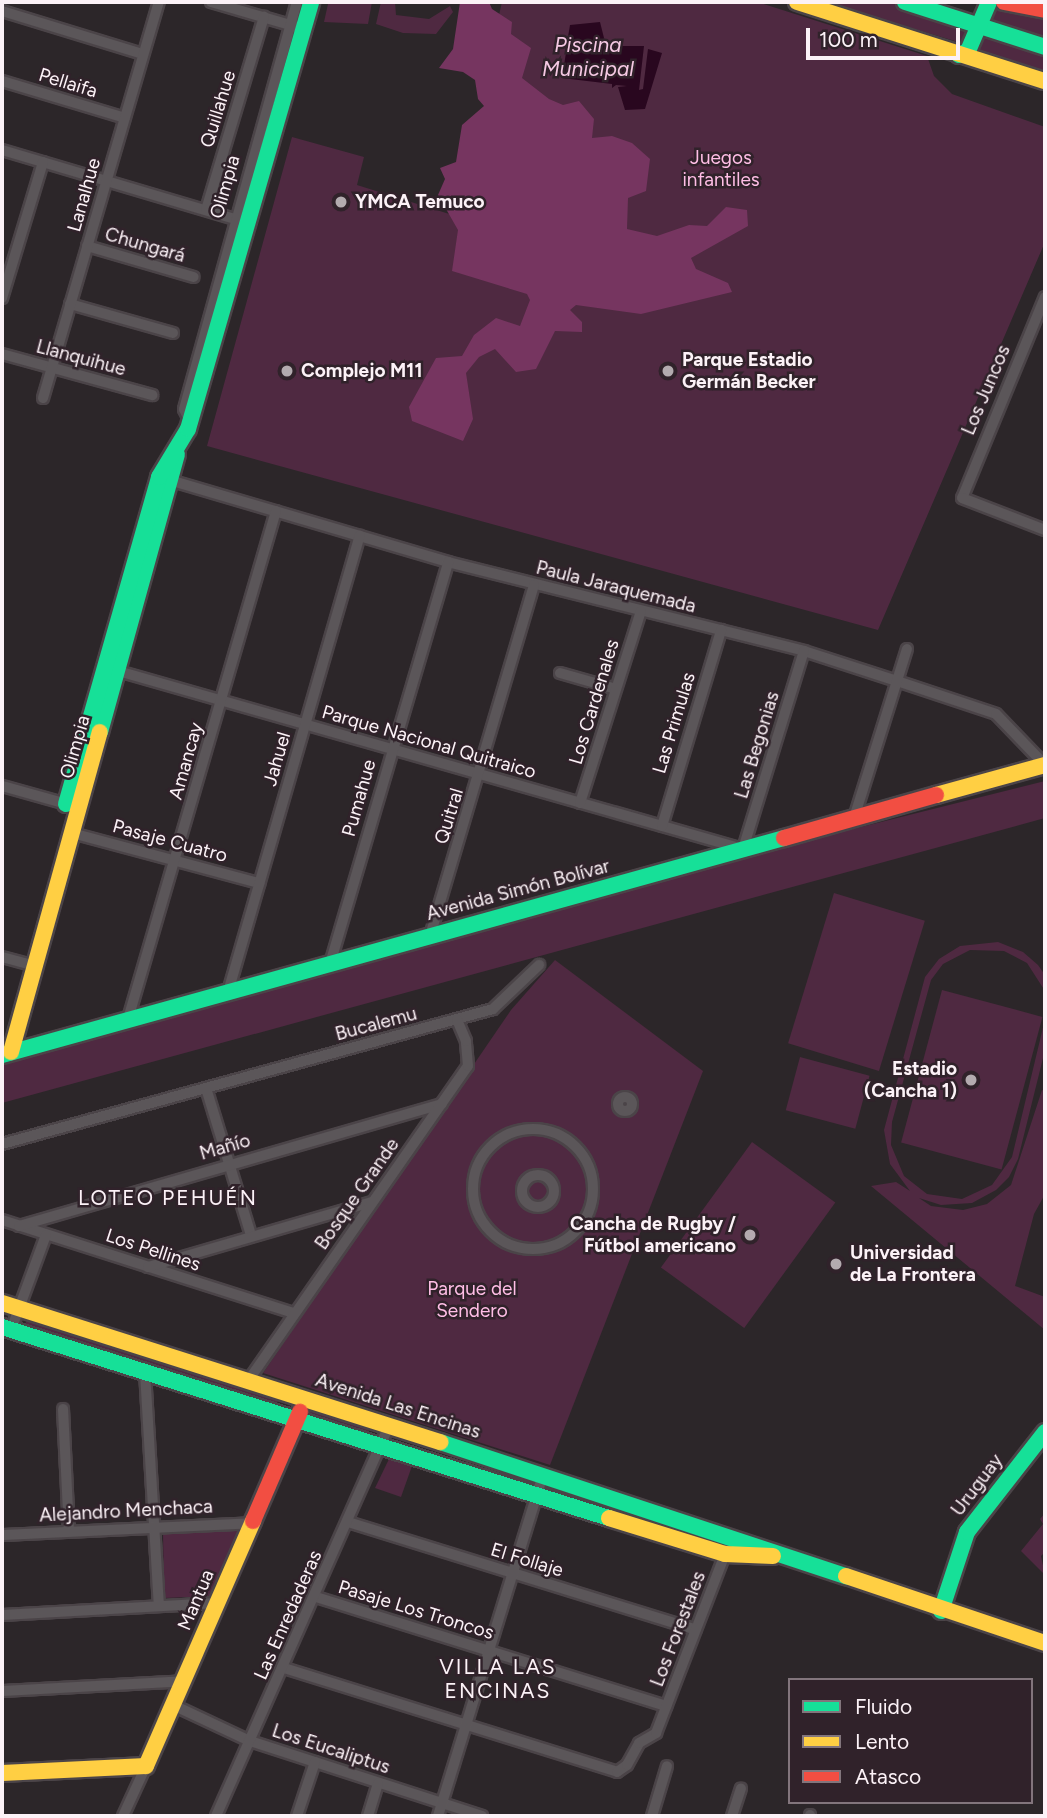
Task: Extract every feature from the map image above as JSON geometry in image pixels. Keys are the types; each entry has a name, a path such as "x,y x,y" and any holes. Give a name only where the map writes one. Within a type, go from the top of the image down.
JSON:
{"street":[{"name":"Lanalhue","path":"43,398 159,2"},
{"path":"211,2 249,7 264,18 296,27"},
{"name":"Olimpia","path":"5,1051 35,966 72,833 73,806 166,479 190,421 296,27 297,2"},
{"name":"Olimpia","path":"296,27 311,2"},
{"path":"797,2 1045,81"},
{"path":"905,2 1045,47"},
{"path":"959,55 968,51 989,2"},
{"path":"1004,2 1045,10"},
{"path":"2,11 144,54"},
{"name":"Quillahue","path":"206,210 264,18"},
{"name":"Pellaifa","path":"2,81 125,118"},
{"path":"2,150 242,221"},
{"path":"2,298 43,162"},
{"name":"Chungará","path":"87,246 194,276"},
{"name":"Los Juncos","path":"1045,297 962,498 1045,530"},
{"path":"70,304 173,333"},
{"name":"Llanquihue","path":"2,354 152,395"},
{"name":"Paula Jaraquemada","path":"166,479 448,562 804,651 897,681 996,714 1045,765"},
{"name":"Amancay","path":"128,1019 276,511"},
{"name":"Jahuel","path":"228,992 360,536"},
{"name":"Pumahue","path":"330,964 448,562"},
{"name":"Quitral","path":"430,936 480,775 534,585"},
{"name":"Los Cardenales","path":"580,803 640,611"},
{"name":"Las Primulas","path":"662,827 721,630"},
{"path":"854,818 907,649"},
{"name":"Las Begonias","path":"743,849 804,651"},
{"name":"Parque Nacional Quitraico","path":"112,669 743,849"},
{"path":"560,673 616,689"},
{"name":"Avenida Simón Bolívar","path":"5,1051 330,964 1045,765"},
{"path":"2,786 73,806"},
{"name":"Pasaje Cuatro","path":"72,833 259,883"},
{"path":"2,957 35,966"},
{"name":"Bucalemu","path":"2,1144 457,1020 507,1000 539,965"},
{"name":"Bosque Grande","path":"248,1381 468,1066 466,1041 457,1020"},
{"path":"206,1088 251,1235"},
{"name":"Mañío","path":"19,1226 229,1163 442,1104"},
{"path":"534,1130 562,1137 589,1167 593,1184 589,1210 580,1226 556,1244 542,1249 510,1244 491,1231 478,1213 474,1183 479,1164 489,1149 511,1134 534,1130"},
{"path":"148,1267 372,1202"},
{"name":"Los Pellines","path":"2,1220 294,1313"},
{"path":"6,1329 19,1308 46,1235"},
{"name":"Avenida Las Encinas","path":"2,1303 731,1537 940,1615"},
{"name":"Avenida Las Encinas","path":"6,1329 725,1555 779,1556"},
{"path":"145,1372 159,1606"},
{"name":"Mantua","path":"123,1816 305,1399"},
{"path":"63,1409 69,1531"},
{"name":"Las Enredaderas","path":"216,1816 316,1597 389,1426"},
{"name":"Uruguay","path":"940,1615 950,1579 970,1527 1045,1432"},
{"path":"438,1816 543,1475"},
{"name":"Alejandro Menchaca","path":"2,1535 252,1522"},
{"name":"El Follaje","path":"348,1522 696,1630"},
{"name":"Los Forestales","path":"466,1726 617,1772 628,1765 639,1743 656,1733 731,1537"},
{"path":"911,1602 932,1595 950,1579 960,1604 982,1623"},
{"name":"Avenida Las Encinas","path":"877,1590 898,1604 982,1623 1045,1643"},
{"name":"Pasaje Los Troncos","path":"316,1597 666,1706"},
{"path":"2,1615 217,1602"},
{"path":"284,1668 466,1726"},
{"path":"2,1691 184,1681"},
{"name":"Los Eucaliptus","path":"173,1705 250,1741 482,1816"},
{"path":"297,1816 315,1762"},
{"path":"2,1773 146,1766"},
{"path":"653,1816 667,1766"},
{"path":"368,1816 378,1783"},
{"path":"732,1816 741,1788"}],"green space":[{"path":"372,2 368,24 324,22 328,4"},
{"path":"381,2 395,2 396,15 429,19 450,6 453,12 436,34 403,33 376,24"},
{"name":"Parque Estadio Germán Becker","path":"502,2 757,2 927,56 934,76 952,94 1045,127 1045,242 878,630 207,446 292,137 364,157 357,185 462,218 506,132 488,63"},
{"path":"825,2 898,2 970,24 968,45"},
{"path":"993,2 1045,12 1045,79 969,56"},
{"path":"1045,781 1045,818 2,1103 2,1062 749,855"},
{"path":"834,893 925,921 879,1071 788,1043"},
{"path":"998,942 1023,952 1038,965 1045,975 1045,991 1027,963 1004,951 970,950 943,964 931,980 892,1122 891,1145 904,1176 927,1194 962,1199 992,1185 1012,1157 1045,1019 1045,1050 1018,1159 1009,1177 996,1190 972,1203 941,1205 919,1198 931,1206 963,1210 987,1204 1011,1185 1042,1090 1045,1091 1045,1194 1034,1214 1015,1286 1045,1297 1045,1330 871,1186 896,1182 910,1191 890,1164 884,1130 925,977 939,959 960,946"},
{"name":"Parque del Sendero","path":"555,960 703,1071 550,1465 263,1373 511,1010"},
{"name":"Estadio (Cancha 1)","path":"942,990 1042,1017 1002,1170 901,1143"},
{"path":"800,1057 870,1076 855,1129 786,1110"},
{"name":"Cancha de Rugby / Fútbol americano","path":"752,1142 835,1203 744,1328 661,1267"},
{"path":"28,1316 279,1398 275,1411 24,1329"},
{"path":"312,1404 371,1423 366,1438 307,1419"},
{"path":"389,1459 412,1466 401,1497 375,1488"},
{"path":"1045,1513 1045,1552 1041,1556 1045,1575 1021,1551 1043,1524 1040,1519"},
{"path":"163,1531 243,1531 215,1596 164,1598"}],"shaded area":[{"path":"460,2 489,2 492,9 512,22 511,34 531,48 522,78 549,99 563,105 579,101 594,119 592,138 612,136 632,143 650,159 646,191 628,198 627,229 657,236 689,225 707,226 726,207 747,210 748,226 691,258 696,269 728,283 732,292 641,314 576,305 570,310 582,322 582,332 555,331 536,369 516,372 495,349 479,357 466,373 473,419 463,441 412,421 409,407 436,358 462,356 474,335 496,318 520,326 530,300 527,294 452,271 458,230 438,195 445,179 440,168 456,162 462,125 484,106 478,99 475,80 463,72 439,68 453,49"}],"water":[{"name":"Piscina Municipal","path":"600,22 606,46 644,46 639,90 643,89 648,49 662,53 645,109 625,110 618,87 627,86 616,85 612,88 612,84 562,78 568,40 573,40 568,37 570,25"}],"traffic: fast":[{"path":"66,804 159,477 188,429 311,2"},
{"path":"905,2 1045,47"},
{"path":"959,55 968,51 989,2"},
{"path":"100,732 177,455"},
{"path":"2,1055 784,838"},
{"path":"2,1327 609,1518"},
{"path":"941,1611 967,1532 1045,1432"},
{"path":"440,1442 846,1576"}],"traffic: slow":[{"path":"797,2 1045,81"},
{"path":"11,1052 100,732"},
{"path":"936,795 1045,765"},
{"path":"2,1303 440,1442"},
{"path":"609,1518 725,1554 773,1556"},
{"path":"2,1773 146,1766 253,1521"},
{"path":"846,1576 1045,1643"}],"traffic: jam":[{"path":"1004,2 1045,10"},
{"path":"784,838 936,795"},
{"path":"253,1521 300,1412"}],"place":[{"name":"YMCA Temuco","path":"341,202"},
{"name":"Complejo M11","path":"287,371"},
{"name":"Parque Estadio Germán Becker","path":"668,371"},
{"name":"Estadio (Cancha 1)","path":"971,1080"},
{"name":"Cancha de Rugby / Fútbol americano","path":"750,1235"},
{"name":"Universidad de La Frontera","path":"836,1264"}],"district":[{"name":"LOTEO PEHUÉN","path":"168,1198"},
{"name":"VILLA LAS ENCINAS","path":"498,1679"}],"park label":[{"name":"Juegos infantiles","path":"721,169"}]}
